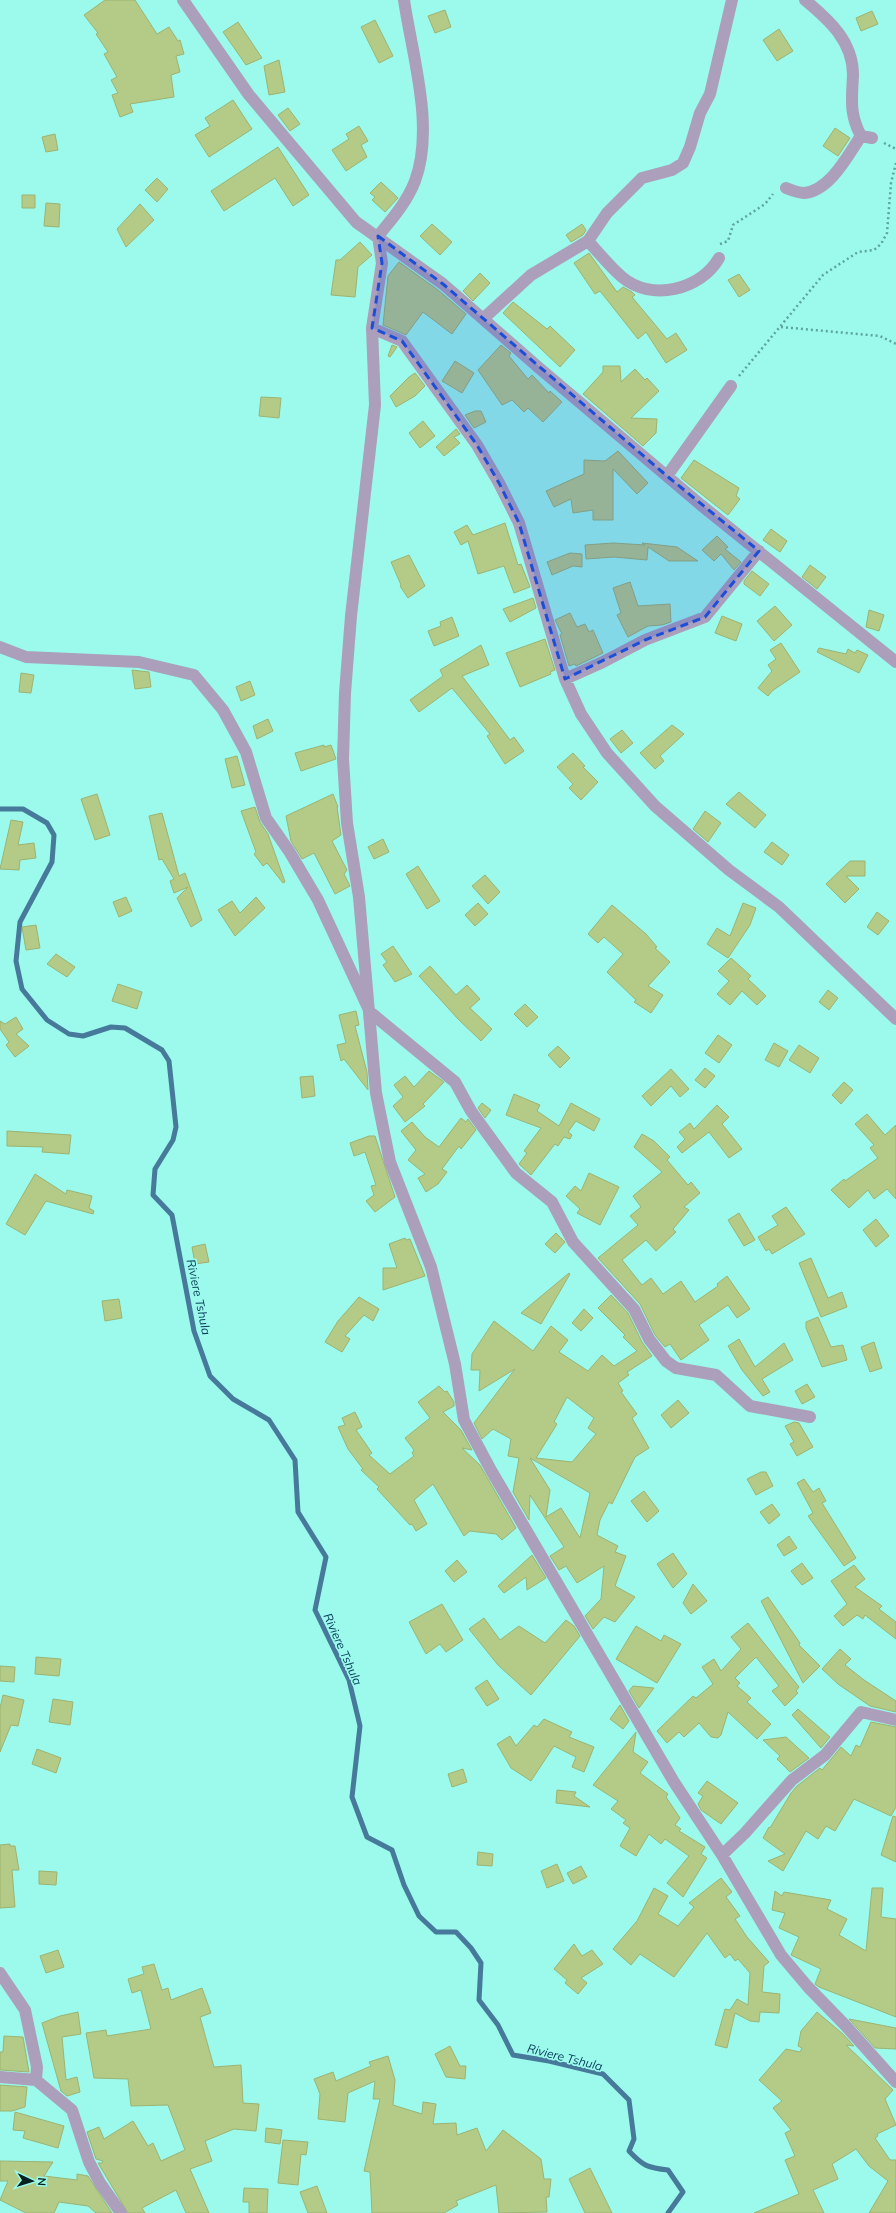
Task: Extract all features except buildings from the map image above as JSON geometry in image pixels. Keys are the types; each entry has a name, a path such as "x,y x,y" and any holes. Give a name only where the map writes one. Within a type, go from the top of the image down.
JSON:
{"street":[{"path":"183,0 249,95 356,222 378,236 443,284 667,476 896,662"},
{"path":"404,0 422,100 421,161 414,182 401,208 378,236 382,263 372,328 375,406 351,616 345,693 343,759 347,823 359,897 376,1093 390,1162 432,1267 456,1364 464,1420 492,1472 674,1782 722,1855 781,1955 808,1987 845,2025 896,2082"},
{"path":"484,318 530,275 588,241 607,213 642,178 672,170 683,163 690,148 700,113 710,94 732,0"},
{"path":"786,188 803,193 815,190 838,172 866,137 856,126 851,104 853,74 850,52 830,21 805,0"},
{"path":"588,241 622,278 639,288 680,289 700,279 714,267 719,258"},
{"path":"372,328 402,341 477,445 499,483 519,523 565,679 581,714 607,753 655,806 729,870 779,907 896,1019"},
{"path":"667,476 731,386"},
{"path":"565,679 646,640 705,617 759,551"},
{"path":"0,647 26,657 139,662 194,675 223,710 246,752 266,818 289,851 318,900 370,1012 456,1082 471,1111 516,1173 552,1202 573,1242 634,1309 649,1339 666,1361 676,1368 716,1375 750,1406 810,1417"},
{"path":"722,1855 745,1833 792,1780 825,1755 861,1712 896,1720"},
{"path":"0,1973 25,2010 37,2068 36,2080"},
{"path":"0,2077 36,2080 72,2110 89,2162 100,2183 121,2213"}],"path":[{"path":"731,386 823,275 858,252 874,250 881,244 887,233 890,190 896,162"},
{"path":"719,258 720,244 728,241 733,225 765,204 778,190 786,188"},
{"path":"781,327 880,336 896,344"}],"highlighted area":[{"path":"378,236 443,284 667,476 759,551 705,617 645,640 565,679 519,523 499,483 477,445 402,341 372,328 382,263"}],"waterway":[{"name":"Riviere Tshula","path":"0,809 23,809 47,823 54,835 52,862 20,922 16,961 22,989 47,1020 69,1034 83,1036 111,1027 125,1028 162,1050 169,1061 176,1127 173,1140 155,1169 153,1195 172,1215 194,1331 210,1376 233,1399 269,1420 295,1460 298,1512 326,1557 315,1610 349,1680 360,1726 352,1797 367,1837 392,1850 404,1885 419,1916 436,1932 456,1932 471,1948 481,1963 479,2000 498,2025 513,2055 549,2061 603,2074 629,2100 634,2139 629,2151 638,2160 646,2165 668,2170 683,2192 668,2213"}]}
